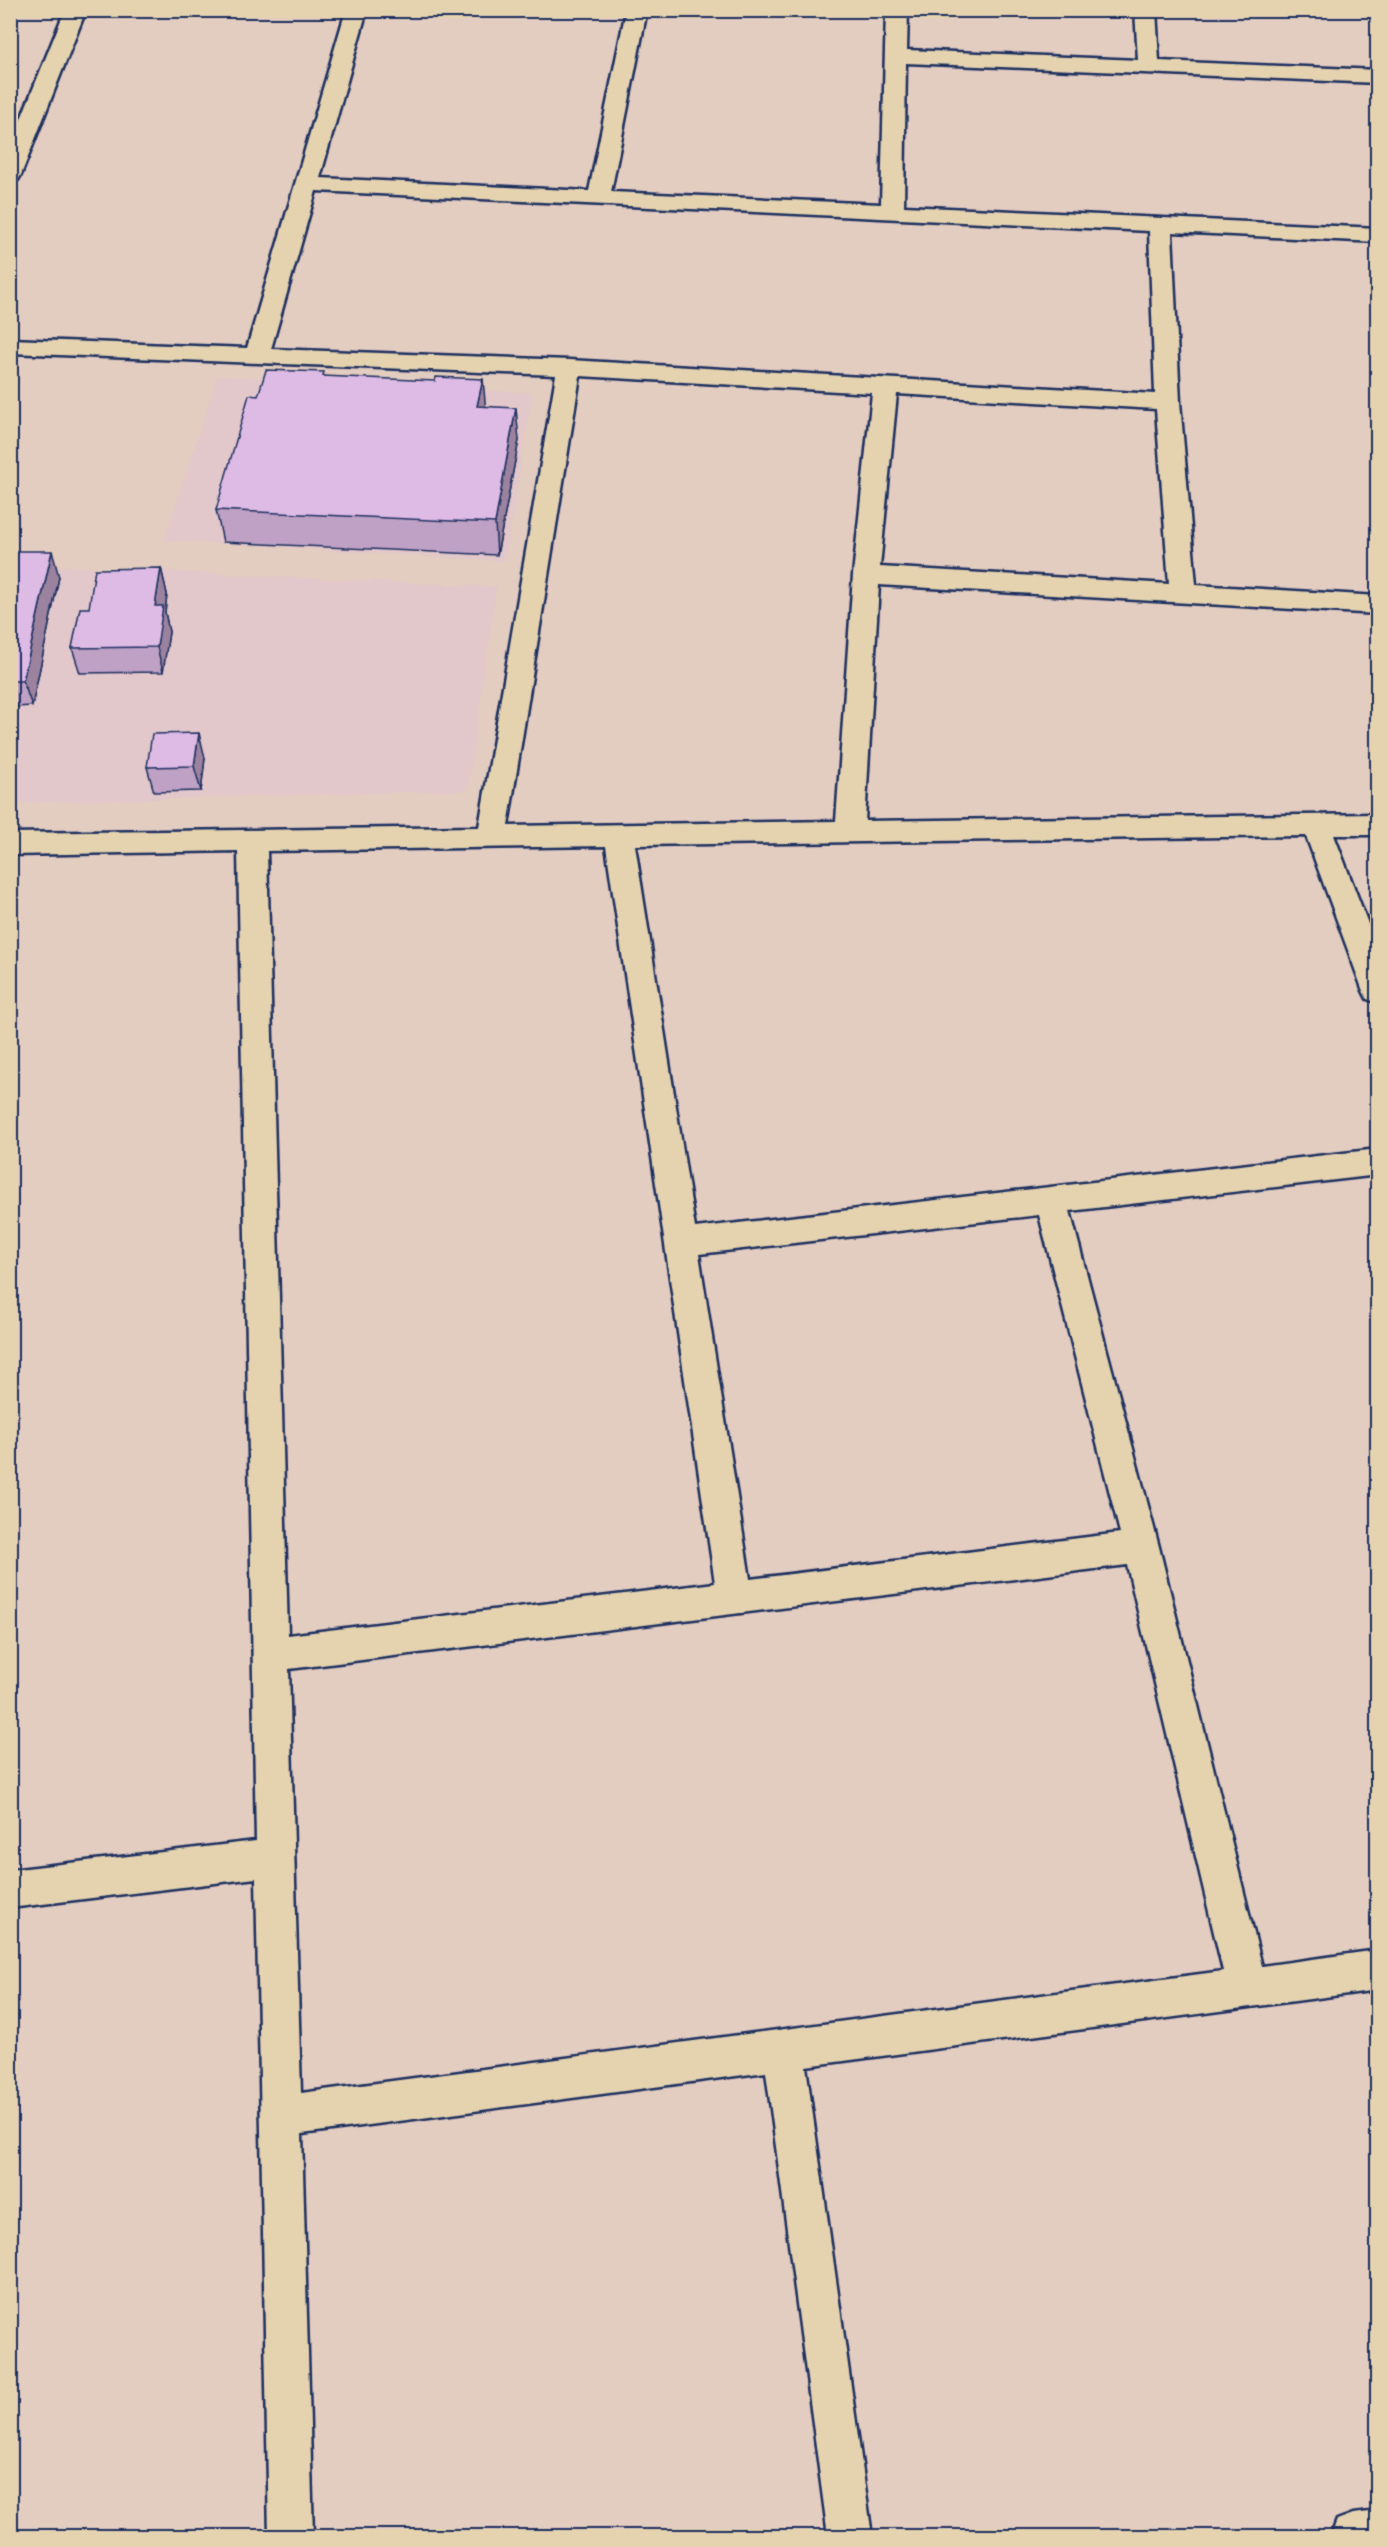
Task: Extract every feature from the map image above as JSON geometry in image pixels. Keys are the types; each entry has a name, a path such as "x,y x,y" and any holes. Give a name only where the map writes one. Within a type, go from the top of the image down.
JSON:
{"street":[{"path":"10,175 76,10"},
{"path":"257,354 357,10"},
{"path":"599,196 637,10"},
{"path":"892,211 897,10"},
{"path":"1145,10 1149,66"},
{"path":"895,56 1377,77"},
{"path":"307,184 599,196 1160,226 1377,235"},
{"path":"1160,226 1168,402 1183,594"},
{"path":"10,346 569,368 1168,402"},
{"path":"492,837 569,368"},
{"path":"850,832 866,575 885,387"},
{"path":"866,575 1377,604"},
{"path":"10,844 1377,824"},
{"path":"1316,825 1377,991"},
{"path":"620,835 735,1597"},
{"path":"252,841 291,2536"},
{"path":"681,1243 1377,1162"},
{"path":"1051,1200 1141,1547 1247,1988"},
{"path":"271,1654 1141,1547"},
{"path":"10,1889 276,1857"},
{"path":"282,2116 1377,1970"},
{"path":"783,2049 850,2536"},
{"path":"1353,2536 1377,2533"}],"shaded area":[{"path":"218,376 532,393 505,561 165,540"},
{"path":"11,564 496,587 467,790 11,803"}],"building":[{"path":"266,370 324,372 323,376 435,381 436,377 483,379 477,406 516,408 495,523 216,510 249,395 258,396"},
{"path":"10,551 52,551 23,681 10,681"},
{"path":"161,568 155,606 163,606 157,647 72,648 80,608 89,608 95,569"},
{"path":"199,733 194,766 147,767 152,734"}]}
